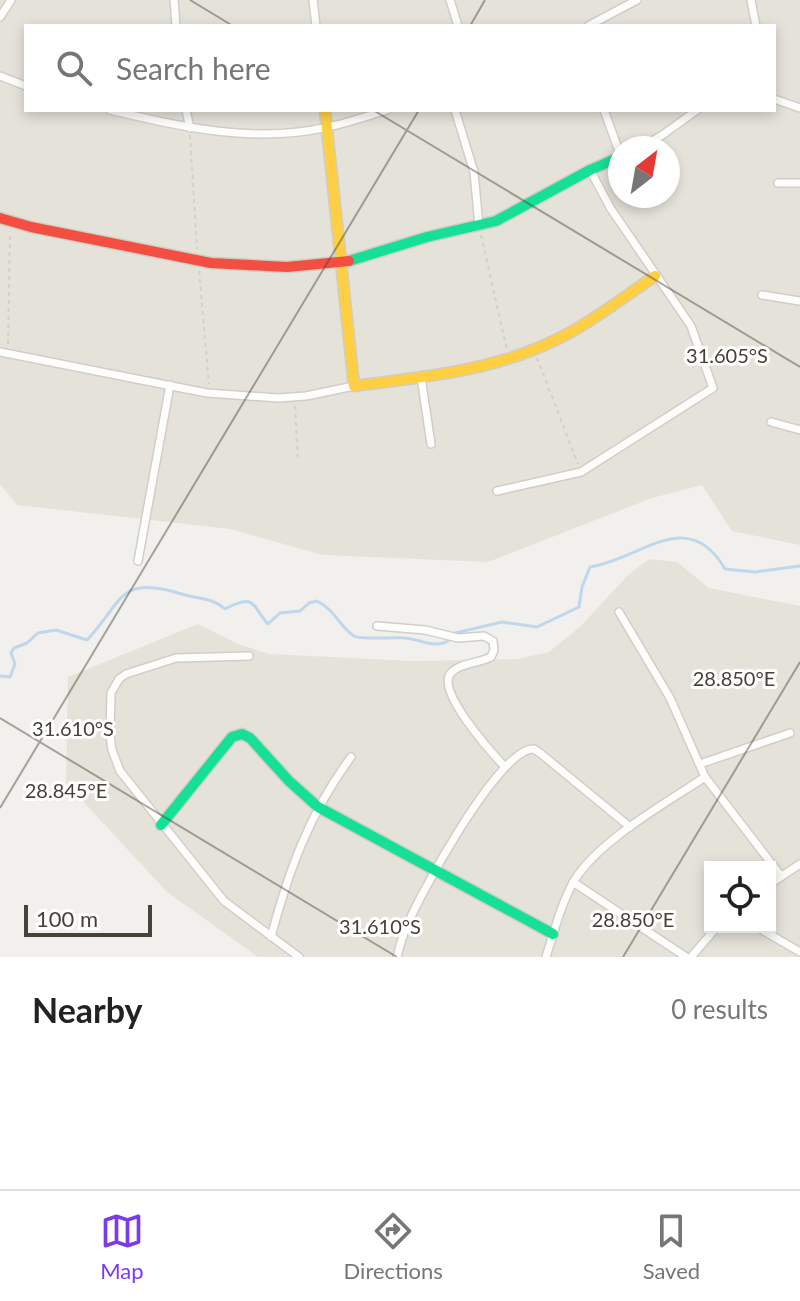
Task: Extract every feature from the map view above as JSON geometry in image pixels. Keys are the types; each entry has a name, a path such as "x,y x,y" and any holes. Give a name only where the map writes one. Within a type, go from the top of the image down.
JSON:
{"street":[{"path":"0,17 11,0"},
{"path":"174,0 176,24"},
{"path":"313,0 316,24"},
{"path":"450,0 457,24"},
{"path":"592,24 637,0"},
{"path":"751,0 756,24"},
{"path":"0,76 24,85"},
{"path":"776,100 800,108"},
{"path":"119,112 190,128 268,134 327,128 380,112"},
{"path":"186,112 190,128"},
{"path":"325,112 354,386"},
{"path":"456,112 474,172 479,226"},
{"path":"605,112 613,136"},
{"path":"661,136 694,112"},
{"path":"5,220 211,263 287,267 341,263 513,214 608,162"},
{"path":"497,491 581,472 713,388 691,326 611,209 590,170"},
{"path":"778,183 800,183"},
{"path":"4,352 207,393 295,397 455,371 533,349 557,338 655,276"},
{"path":"762,295 800,301"},
{"path":"421,377 431,444"},
{"path":"138,561 170,385"},
{"path":"771,422 800,430"},
{"path":"619,612 670,698 705,777 781,876"},
{"path":"377,626 425,630 458,638 484,636 493,641 491,657 455,669 447,679 447,686 463,714 504,766"},
{"path":"249,656 176,658 126,674 114,685 110,735 115,761 161,825 224,901 299,957"},
{"path":"700,764 790,733"},
{"path":"161,825 236,735 250,738 289,781 318,807 553,934"},
{"path":"397,957 403,933 477,802 504,766 522,751 534,749 630,827"},
{"path":"271,937 295,855 318,807 351,757"},
{"path":"546,957 573,882 585,867 630,827 705,777"},
{"path":"776,880 800,864"},
{"path":"573,882 689,957 711,933"},
{"path":"767,933 800,952"}],"path":[{"path":"4,352 5,220"},
{"path":"479,226 509,357"},
{"path":"533,349 581,472"},
{"path":"295,397 298,461"}],"shaded area":[{"path":"0,0 800,0 800,545 732,531 702,485 652,498 488,562 323,555 230,529 17,505 0,484"},
{"path":"649,559 677,562 709,588 800,606 800,957 258,957 167,892 66,783 68,677 198,624 238,644 269,654 413,661 518,659 549,652 581,626 627,576"}],"waterway":[{"path":"451,634 502,622 537,627 579,607 582,587 590,567 663,541 679,538 695,541 711,550 725,569 755,572 800,566"},
{"path":"0,676 10,677 15,664 11,653 14,648 27,643 38,633 56,630 87,640 125,594 147,587 206,599 225,609 248,602 256,607 268,624 280,613 300,611 317,601 357,637 405,638 432,644 448,641"}],"traffic: fast":[{"path":"349,261 427,237 496,221 608,162"},
{"path":"161,825 232,737 242,734 250,738 289,781 318,807 553,934"}],"traffic: slow":[{"path":"325,112 354,386 448,373 518,356 570,332 655,276"}],"traffic: jam":[{"path":"0,218 211,263 287,267 349,261"}]}
